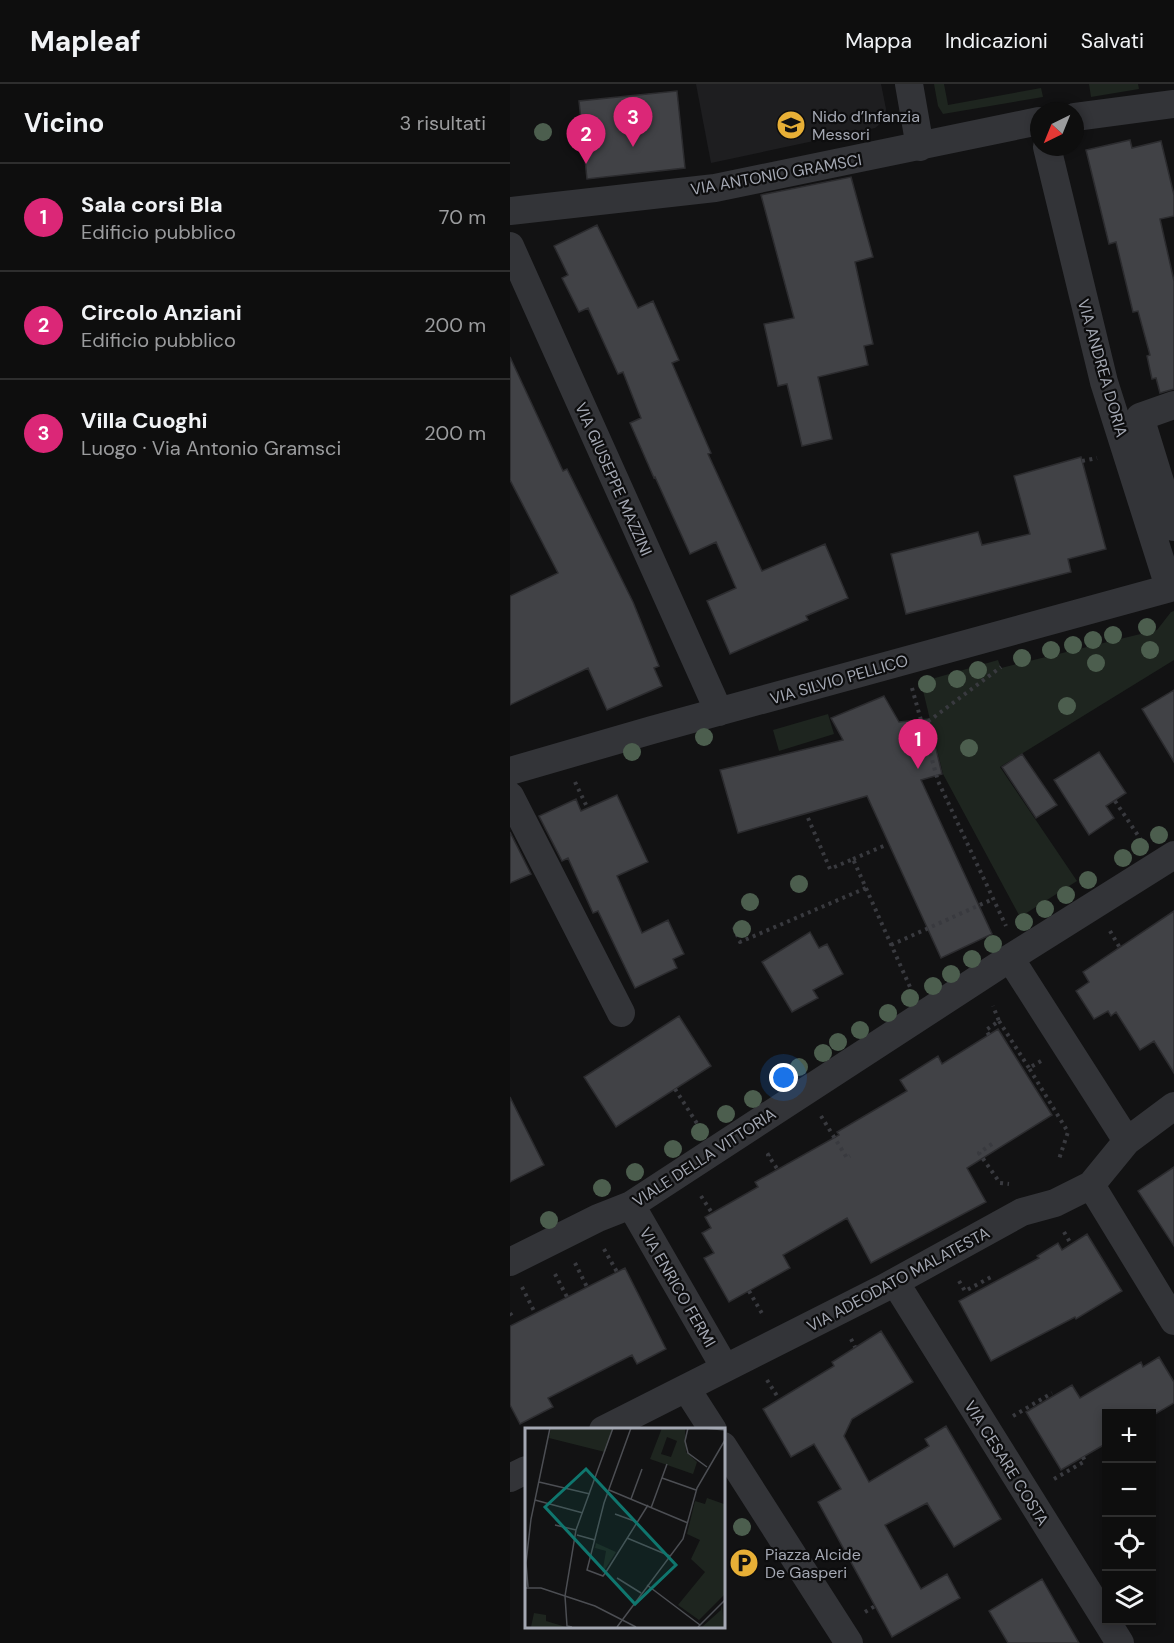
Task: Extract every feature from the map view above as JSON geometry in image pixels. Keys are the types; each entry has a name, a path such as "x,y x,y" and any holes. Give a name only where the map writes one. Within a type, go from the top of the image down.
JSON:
{"street":[{"path":"909,84 920,147"},
{"path":"1084,116 1174,104"},
{"name":"VIA ANTONIO GRAMSCI","path":"510,211 715,188 1030,126"},
{"name":"VIA ANDREA DORIA","path":"1049,156 1104,382 1171,587"},
{"name":"VIA GIUSEPPE MAZZINI","path":"510,246 719,712"},
{"path":"1174,405 1140,417 1174,527"},
{"name":"VIA SILVIO PELLICO","path":"510,771 1171,587"},
{"path":"510,796 621,1013"},
{"name":"VIALE DELLA VITTORIA","path":"515,1272 598,1218 631,1205 1010,958 1174,855"},
{"path":"1010,958 1127,1141"},
{"name":"VIA ADEODATO MALATESTA","path":"607,1428 895,1282 1022,1212 1055,1203 1091,1185 1127,1141 1174,1106"},
{"path":"1091,1185 1174,1321"},
{"name":"VIA ENRICO FERMI","path":"631,1205 725,1368"},
{"name":"VIA CESARE COSTA","path":"895,1282 1120,1643"},
{"path":"686,1388 711,1428"},
{"path":"724,1448 849,1643"},
{"path":"510,1478 525,1470"}],"path":[{"path":"1082,461 1104,456"},
{"path":"922,726 1002,667"},
{"path":"910,683 938,781 1007,929"},
{"path":"573,778 588,808"},
{"path":"1115,801 1142,842"},
{"path":"808,818 830,869 886,845"},
{"path":"853,859 912,991"},
{"path":"734,927 740,942 866,888"},
{"path":"891,945 993,899"},
{"path":"1106,923 1120,948"},
{"path":"992,1003 999,1021 1068,1132 1059,1159"},
{"path":"988,1035 986,1030 999,1021"},
{"path":"1029,1068 1066,1046"},
{"path":"675,1089 698,1126"},
{"path":"816,1109 847,1158 850,1156"},
{"path":"992,1144 979,1153 1000,1183 1018,1185"},
{"path":"697,1188 712,1213"},
{"path":"600,1241 617,1272"},
{"path":"572,1256 587,1287"},
{"path":"551,1267 567,1297"},
{"path":"515,1272 535,1313"},
{"path":"957,1278 965,1291 993,1276"},
{"path":"749,1291 769,1325"},
{"path":"762,1372 779,1400"},
{"path":"1007,1419 1052,1393"},
{"path":"1027,1495 1085,1461 1083,1457"}],"shaded area":[{"name":"Nido d’Infanzia Messori","path":"696,84 881,84 886,109 884,121 875,128 711,163"},
{"path":"934,84 944,84 948,105 1041,88 1043,97 943,114 938,106"},
{"path":"1089,84 1138,84 1139,89 1091,97"},
{"path":"1174,611 1174,660 1000,767 1077,881 1020,917 943,774 921,682 998,660 1001,668 1157,630"},
{"path":"828,714 834,734 779,751 773,730"}],"building":[{"path":"677,91 685,168 587,179 579,101"},
{"path":"1130,140 1132,148 1161,141 1174,195 1174,216 1160,219 1174,281 1174,389 1160,393 1156,378 1152,379 1147,356 1150,355 1138,311 1133,312 1116,242 1109,244 1086,150"},
{"path":"851,177 873,257 855,262 873,344 864,346 868,365 818,377 832,439 802,446 787,384 778,386 764,324 794,318 761,195"},
{"path":"597,225 638,308 653,301 679,360 672,363 711,453 708,454 762,571 825,544 848,598 806,616 808,620 730,654 707,601 736,588 716,542 690,554 630,423 641,418 623,372 618,374 588,308 579,312 562,278 568,275 554,246"},
{"path":"510,357 563,471 567,469 633,602 659,666 654,668 662,686 607,710 588,668 510,705 510,596 558,573 510,480"},
{"path":"1081,457 1106,549 1068,559 1071,572 906,614 891,554 978,532 982,545 1030,534 1014,476"},
{"path":"1174,690 1174,762 1142,709"},
{"path":"884,696 899,722 929,719 942,774 921,780 992,934 941,958 867,796 738,833 720,770 843,740 831,718"},
{"path":"1099,752 1126,793 1106,806 1114,818 1089,835 1054,780"},
{"path":"1022,754 1057,805 1036,818 1002,767"},
{"path":"617,795 648,862 617,876 642,933 668,920 684,954 673,959 677,968 635,988 598,911 593,913 568,858 562,861 539,816 576,799 581,811"},
{"path":"510,832 531,874 510,883"},
{"path":"1174,911 1174,1073 1154,1041 1140,1050 1116,1012 1111,1016 1108,1011 1094,1019 1076,991 1089,982 1083,972"},
{"path":"810,932 819,948 827,944 843,974 813,990 818,998 792,1012 762,962"},
{"path":"679,1016 711,1066 616,1127 584,1077"},
{"path":"998,1029 1052,1115 967,1168 986,1202 871,1263 847,1218 783,1255 790,1268 729,1302 704,1258 714,1253 702,1233 711,1228 705,1217 758,1187 755,1182 839,1135 837,1132 907,1091 900,1080 938,1056 942,1064"},
{"path":"510,1097 544,1165 510,1182"},
{"path":"1174,1167 1174,1246 1138,1191"},
{"path":"1087,1234 1122,1291 1076,1319 1075,1317 991,1361 959,1301 1039,1258 1037,1256 1058,1243 1062,1250"},
{"path":"625,1268 666,1349 637,1364 632,1355 548,1398 553,1407 520,1424 510,1405 510,1326"},
{"path":"881,1331 913,1382 852,1419 844,1436 869,1482 929,1446 925,1439 946,1426 1001,1519 954,1547 927,1503 885,1525 921,1589 947,1574 960,1598 892,1637 818,1502 841,1489 814,1444 791,1457 763,1409 834,1366 832,1362"},
{"path":"1159,1357 1174,1382 1174,1403 1156,1414 1156,1409 1102,1409 1102,1446 1061,1470 1026,1412 1072,1385 1080,1398 1141,1362 1143,1367"},
{"path":"1042,1579 1079,1643 1008,1643 989,1611"}],"place":[{"name":"Nido d’Infanzia Messori","path":"791,125"},
{"name":"Villa Cuoghi","path":"633,147"},
{"name":"Circolo Anziani","path":"586,164"},
{"name":"Sala corsi Bla","path":"918,769"},
{"name":"Piazza Alcide De Gasperi","path":"744,1563"}]}
